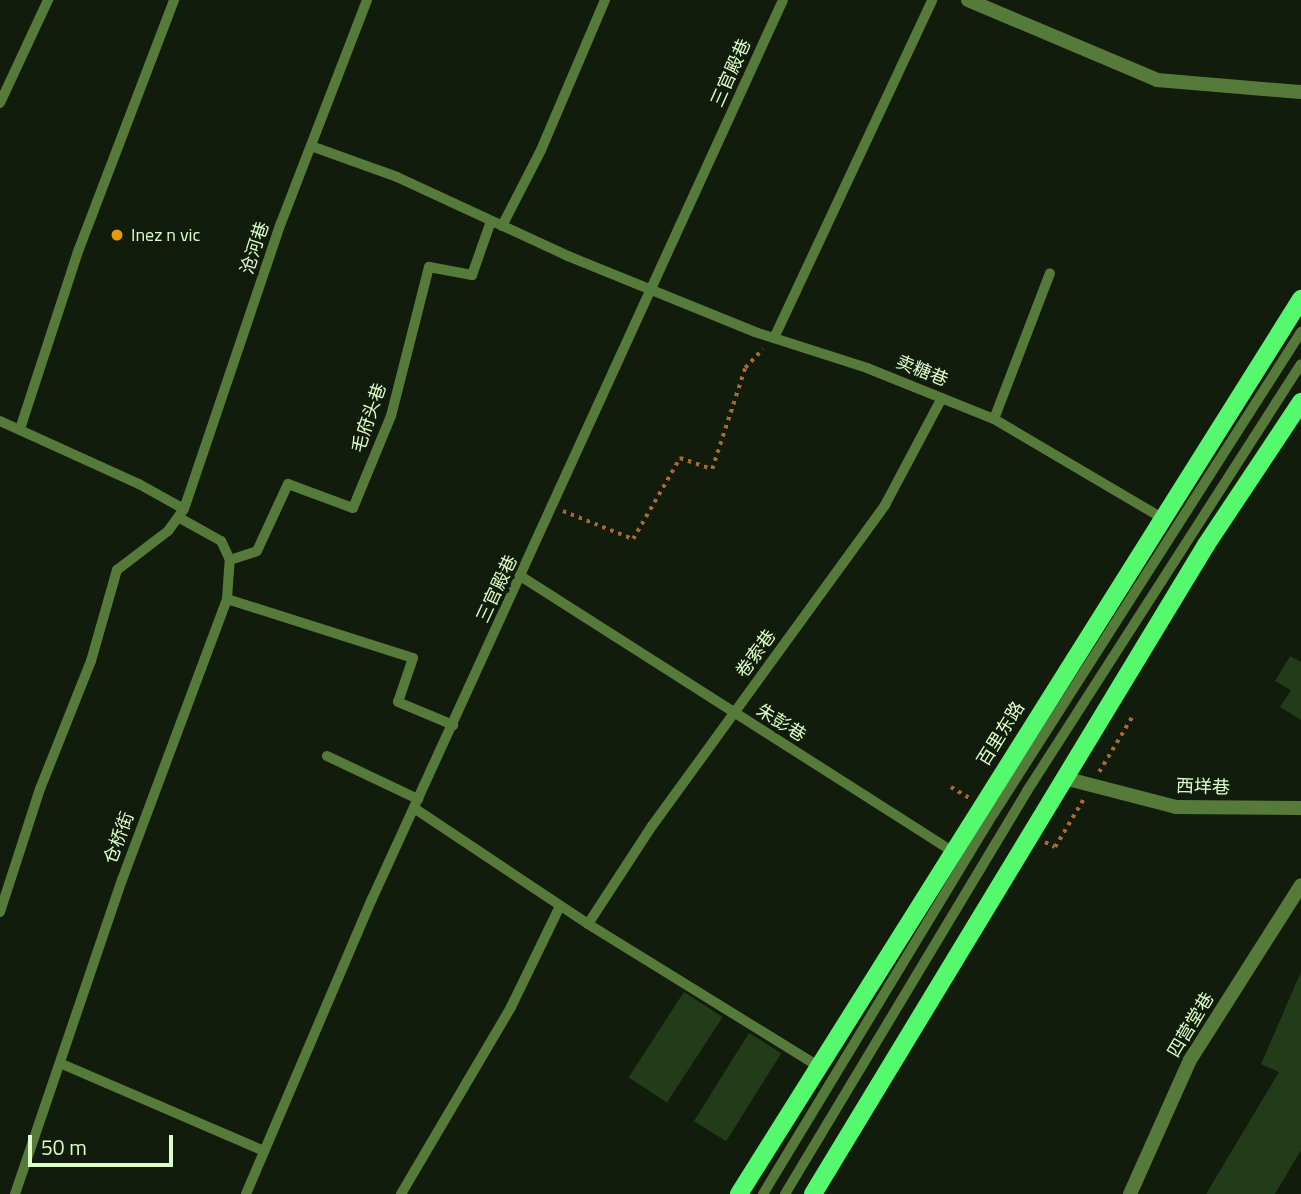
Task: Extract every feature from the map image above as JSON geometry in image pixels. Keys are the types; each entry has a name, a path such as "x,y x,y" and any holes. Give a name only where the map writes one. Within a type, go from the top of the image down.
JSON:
{"main road":[{"name":"百里东路","path":"739,1194 1301,299"},
{"path":"813,1194 1206,545 1301,402"}],"street":[{"path":"968,0 1157,80 1301,92"},
{"name":"西垟巷","path":"1064,778 1176,807 1301,808"},
{"name":"四营堂巷","path":"1130,1194 1190,1060 1301,885"}],"lane":[{"path":"0,103 48,0"},
{"path":"20,429 79,249 174,0"},
{"name":"沧河巷","path":"181,513 311,146 366,0"},
{"path":"496,224 541,150 605,0"},
{"name":"三官殿巷","path":"246,1194 416,804 554,508 783,0"},
{"path":"774,338 932,0"},
{"name":"卖糖巷","path":"311,146 397,177 496,224 653,290 774,338 994,418 1162,518"},
{"name":"毛府头巷","path":"230,560 257,551 288,484 353,508 391,416 429,267 472,275 496,224"},
{"path":"994,418 1050,273"},
{"path":"763,1194 994,813 1301,332"},
{"path":"785,1194 1027,792 1301,364"},
{"name":"卷索巷","path":"588,924 734,714 885,505 942,398"},
{"path":"0,421 100,470 139,484 220,541 230,560"},
{"path":"0,912 40,789 91,661 117,570 168,531 181,513"},
{"name":"仓桥街","path":"15,1194 62,1064 122,880 227,599 230,560"},
{"name":"朱彭巷","path":"522,577 952,851"},
{"path":"227,599 413,658 398,702 453,725"},
{"path":"327,756 416,804 560,906 818,1066"},
{"path":"401,1194 511,1007 560,906"},
{"path":"62,1064 264,1152"}],"path":[{"path":"554,508 599,522 633,539 680,458 712,469 746,368 774,338"}],"building":[{"path":"1290,656 1301,662 1301,720 1280,707 1291,690 1275,681"},
{"path":"1301,972 1301,1150 1275,1194 1206,1194 1279,1072 1261,1064"},
{"path":"684,992 723,1017 667,1103 628,1078"},
{"path":"749,1033 781,1053 726,1141 694,1121"}],"place":[{"name":"Inez n vic","path":"117,235"}]}
